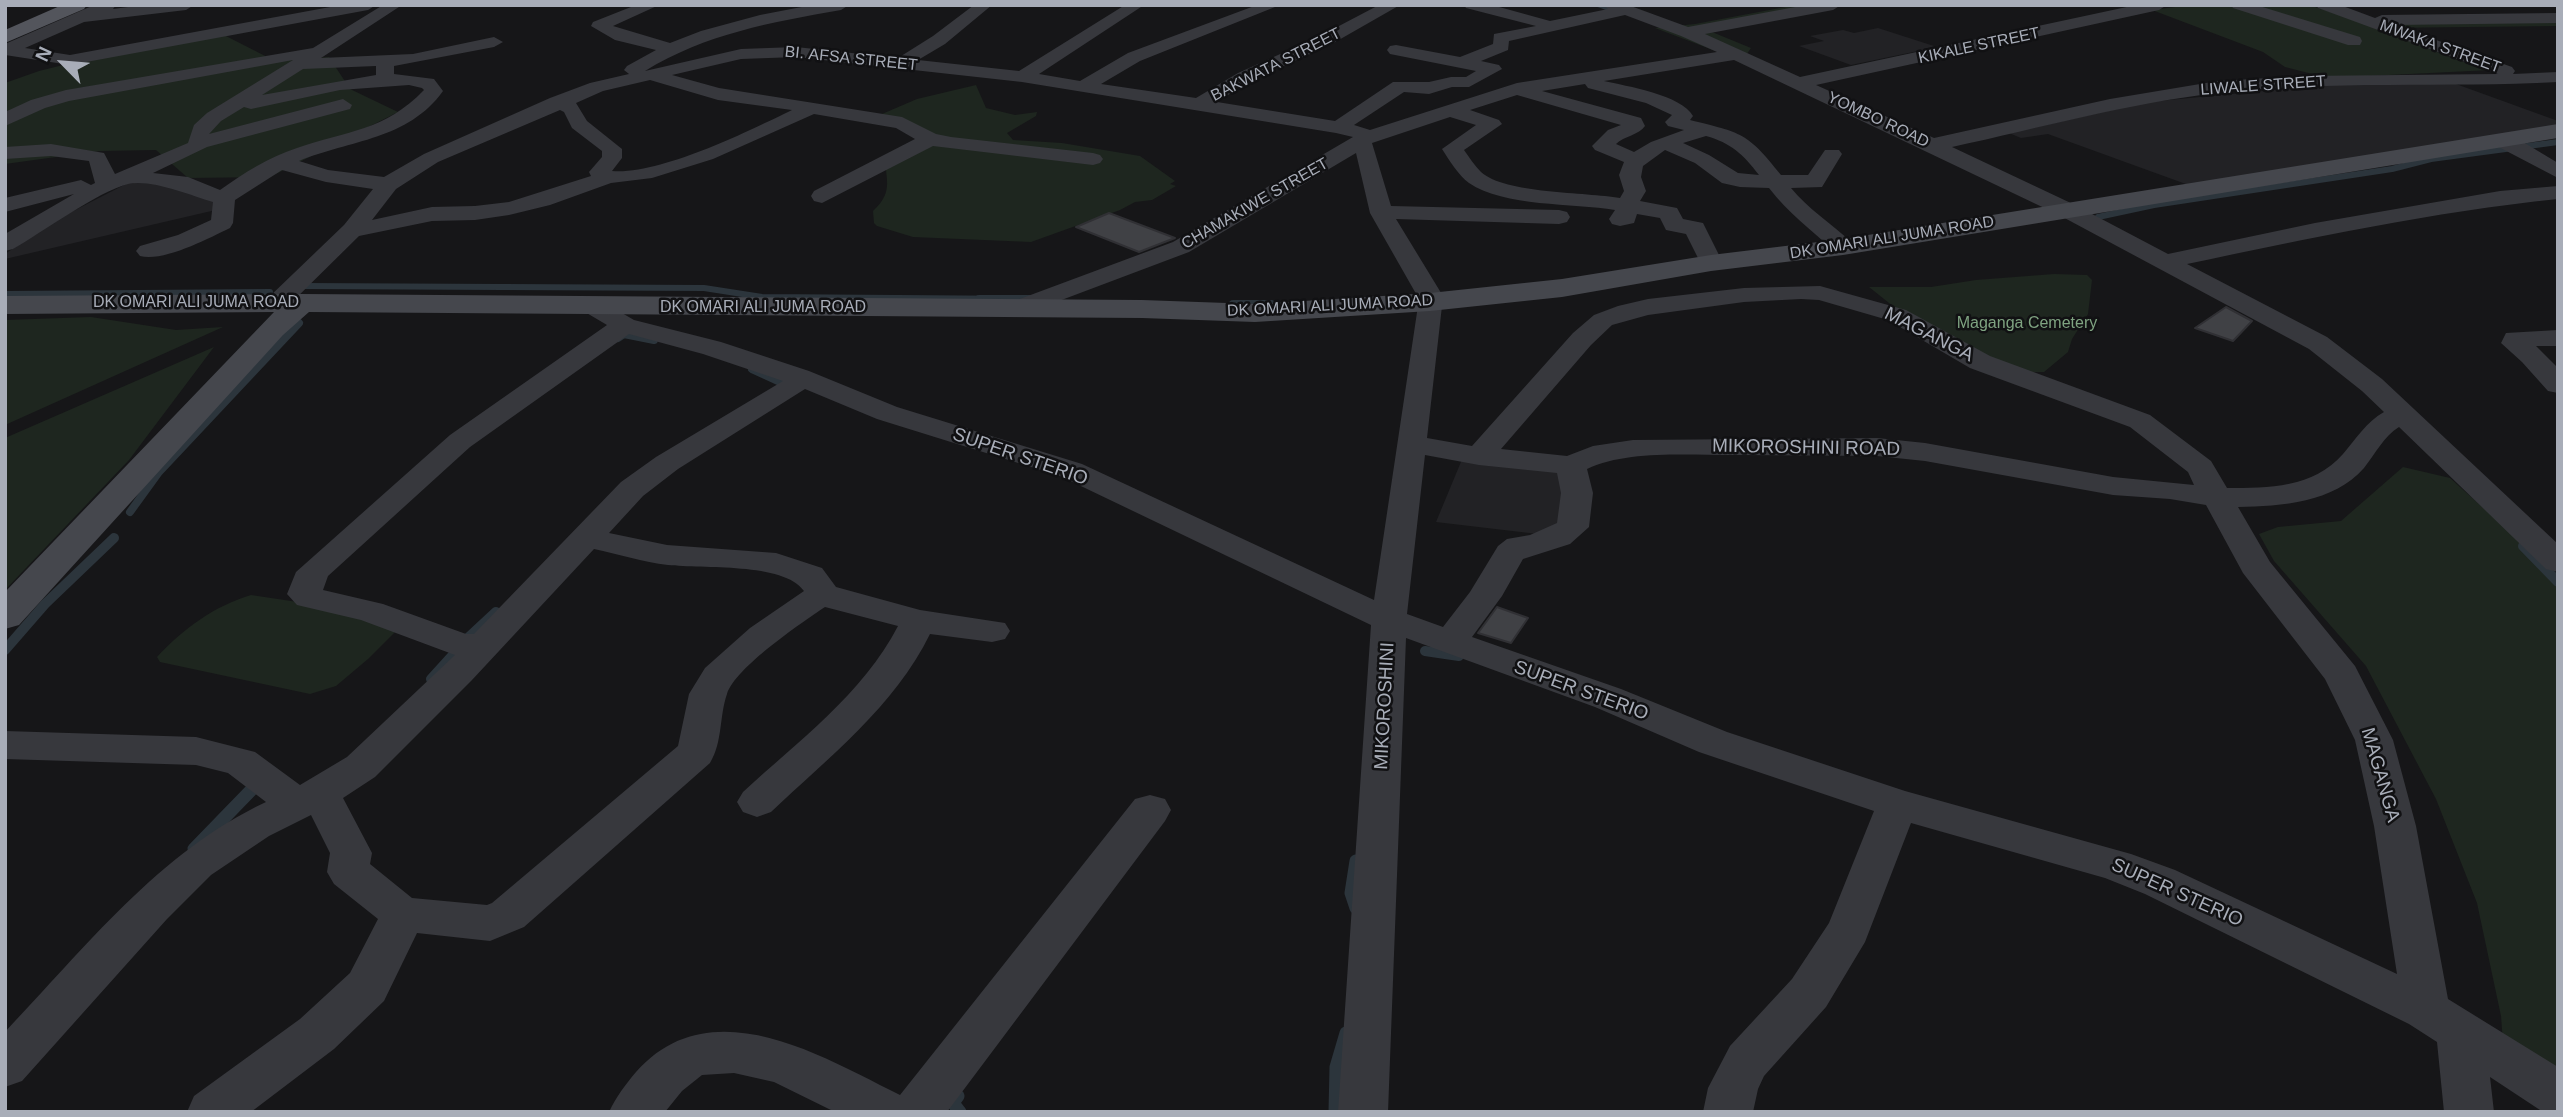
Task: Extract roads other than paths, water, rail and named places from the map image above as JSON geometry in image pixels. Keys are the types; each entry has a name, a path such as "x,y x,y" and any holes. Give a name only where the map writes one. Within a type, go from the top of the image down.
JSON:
{"main road":[{"path":"5,24 48,5"},
{"path":"7,49 80,11"}],"street":[{"path":"80,11 108,5"},
{"path":"80,11 186,5"},
{"path":"7,49 70,60 368,5"},
{"path":"200,143 198,137 204,125 394,5"},
{"path":"651,5 599,26 621,36 668,48"},
{"path":"900,64 939,40 984,5"},
{"path":"1022,77 1136,5"},
{"path":"1080,88 1135,57 1272,5"},
{"name":"BAKWATA STREET","path":"1197,106 1244,77 1313,47 1392,5"},
{"path":"1472,5 1552,26"},
{"path":"1687,32 1833,5"},
{"name":"KIKALE STREET","path":"1798,83 2159,5"},
{"name":"MWAKA STREET","path":"2239,5 2311,25 2371,47"},
{"name":"MWAKA STREET","path":"2324,5 2444,51 2558,88"},
{"path":"612,82 668,48 720,32 827,6"},
{"path":"1463,62 1502,46 1500,40 1504,37 1545,30 1619,8"},
{"name":"YOMBO ROAD","path":"1619,8 1687,32 1932,145 2067,211"},
{"path":"2366,20 2558,18"},
{"path":"300,64 413,59 494,42"},
{"path":"1075,46 1135,57"},
{"path":"1396,50 1463,62 1549,84"},
{"path":"5,120 38,104 66,96 320,51"},
{"name":"BI. AFSA STREET","path":"290,303 388,184 431,158 557,102 612,82 741,54 796,52 1022,77 1338,127 1366,139"},
{"name":"CHAMAKIWE STREET","path":"1018,308 1181,247 1366,139 1517,89 1735,55"},
{"name":"MWAKA STREET","path":"2407,61 2454,80"},
{"path":"379,81 385,77 386,62"},
{"path":"1338,127 1400,86 1424,89 1451,82 1469,82 1493,69"},
{"path":"653,75 718,94 902,123 930,139 977,147 1093,159"},
{"name":"LIWALE STREET","path":"1932,145 2109,106 2216,87 2274,82 2558,77"},
{"path":"5,244 115,179 180,182 198,191 224,198 279,162 307,151 391,128 435,91 428,83 419,80 379,81 233,106"},
{"path":"1580,80 1653,99 1682,113 1683,116 1673,121 1701,131 1729,136 1748,147 1794,206 1810,216 1843,247"},
{"path":"5,205 115,179 166,162 200,143 342,106 348,101 336,87"},
{"path":"1517,89 1636,124 1615,134 1602,146 1636,160"},
{"path":"1614,116 1653,99"},
{"path":"557,102 572,108 579,124 612,149 612,158 600,172 601,176 606,178"},
{"path":"352,230 396,223 428,214 474,213 519,206 548,200 606,178 631,178 763,132 811,108"},
{"path":"1449,110 1492,124 1452,149 1479,181 1527,195 1588,199 1669,213 1674,225 1695,228 1711,263"},
{"path":"1381,213 1626,218 1626,206 1635,191 1630,177 1636,160 1665,143 1701,131"},
{"name":"DK OMARI ALI JUMA ROAD","path":"5,305 290,303 1018,308 1255,313 1432,301 1562,288 1711,263 1843,247 2386,162 2558,131"},
{"path":"226,136 283,139 307,151"},
{"path":"822,196 930,139"},
{"path":"1366,139 1381,213 1411,265 1425,282 1432,301"},
{"path":"2500,140 2516,146 2558,172"},
{"path":"1665,143 1702,159 1735,180 1814,181 1832,154"},
{"path":"6,153 47,148 97,157 104,170 115,179"},
{"path":"279,162 326,176 388,184"},
{"path":"2163,262 2315,230 2500,198 2558,192"},
{"path":"148,251 186,240 222,223 224,198"},
{"path":"2067,211 2318,343 2372,386 2558,562"},
{"name":"MAGANGA","path":"1479,456 1582,339 1603,320 1648,307 1767,293 1820,293 1897,314 1980,362 2140,421 2200,467 2255,566 2342,675 2374,740 2443,1020 2469,1112"},
{"name":"MIKOROSHINI","path":"1363,1112 1390,620 1432,301"},
{"path":"5,616 272,329 290,303"},
{"name":"SUPER STERIO","path":"594,307 625,325 712,348 800,377 887,413 1071,470 1268,565 1390,620 1608,698 1713,742 1897,804 2138,873 2443,1020 2558,1094"},
{"path":"481,646 462,645 371,612 309,598 304,594 304,589 313,572 460,441 625,325"},
{"path":"2558,338 2515,339 2514,343 2532,356 2558,385"},
{"path":"5,1066 151,907 196,864 254,825 361,767 459,672 632,489 667,463 793,387 800,377"},
{"path":"2217,498 2273,497 2312,490 2351,464 2382,425 2401,414"},
{"name":"MIKOROSHINI ROAD","path":"1412,444 1479,456 1571,466 1593,455 1633,449 1877,447 1925,452 2113,486 2170,490 2217,498"},
{"path":"1449,643 1485,596 1510,553 1519,546 1534,545 1558,537 1573,527 1577,493 1571,466"},
{"path":"588,538 667,555 776,563 810,575 824,594 918,621 992,631"},
{"path":"5,745 196,751 240,762 308,798 351,853 349,872 402,914 489,923 508,915 696,753 702,736 700,719 712,684 753,644 811,600 824,594"},
{"path":"757,802 875,688 912,637 918,621"},
{"path":"1728,1112 1733,1088 1746,1061 1809,993 1849,929 1897,804"},
{"path":"917,1112 1150,810"},
{"path":"212,1112 317,1034 367,987 390,945 402,914"},
{"path":"634,1112 667,1074 685,1060 706,1051 735,1051 798,1070 883,1112"}],"waterway":[{"path":"1599,5 1616,11"},
{"path":"2098,217 2154,205 2392,169 2431,159 2558,142"},
{"path":"303,286 704,288 762,297 1033,299 979,299"},
{"path":"5,294 270,292"},
{"path":"1233,304 1271,304"},
{"path":"130,512 159,472 299,323"},
{"path":"618,338 624,334 654,340"},
{"path":"752,369 787,385 782,389"},
{"path":"5,650 45,604 114,538"},
{"path":"2523,546 2558,582"},
{"path":"468,638 496,612"},
{"path":"431,679 461,646"},
{"path":"1425,651 1459,656"},
{"path":"194,849 259,782"},
{"path":"1356,861 1351,893 1356,908"},
{"path":"1335,1112 1336,1067 1346,1033"},
{"path":"958,1096 953,1103 960,1112"}],"park label":[{"name":"Maganga Cemetery","path":"2027,324"}]}
